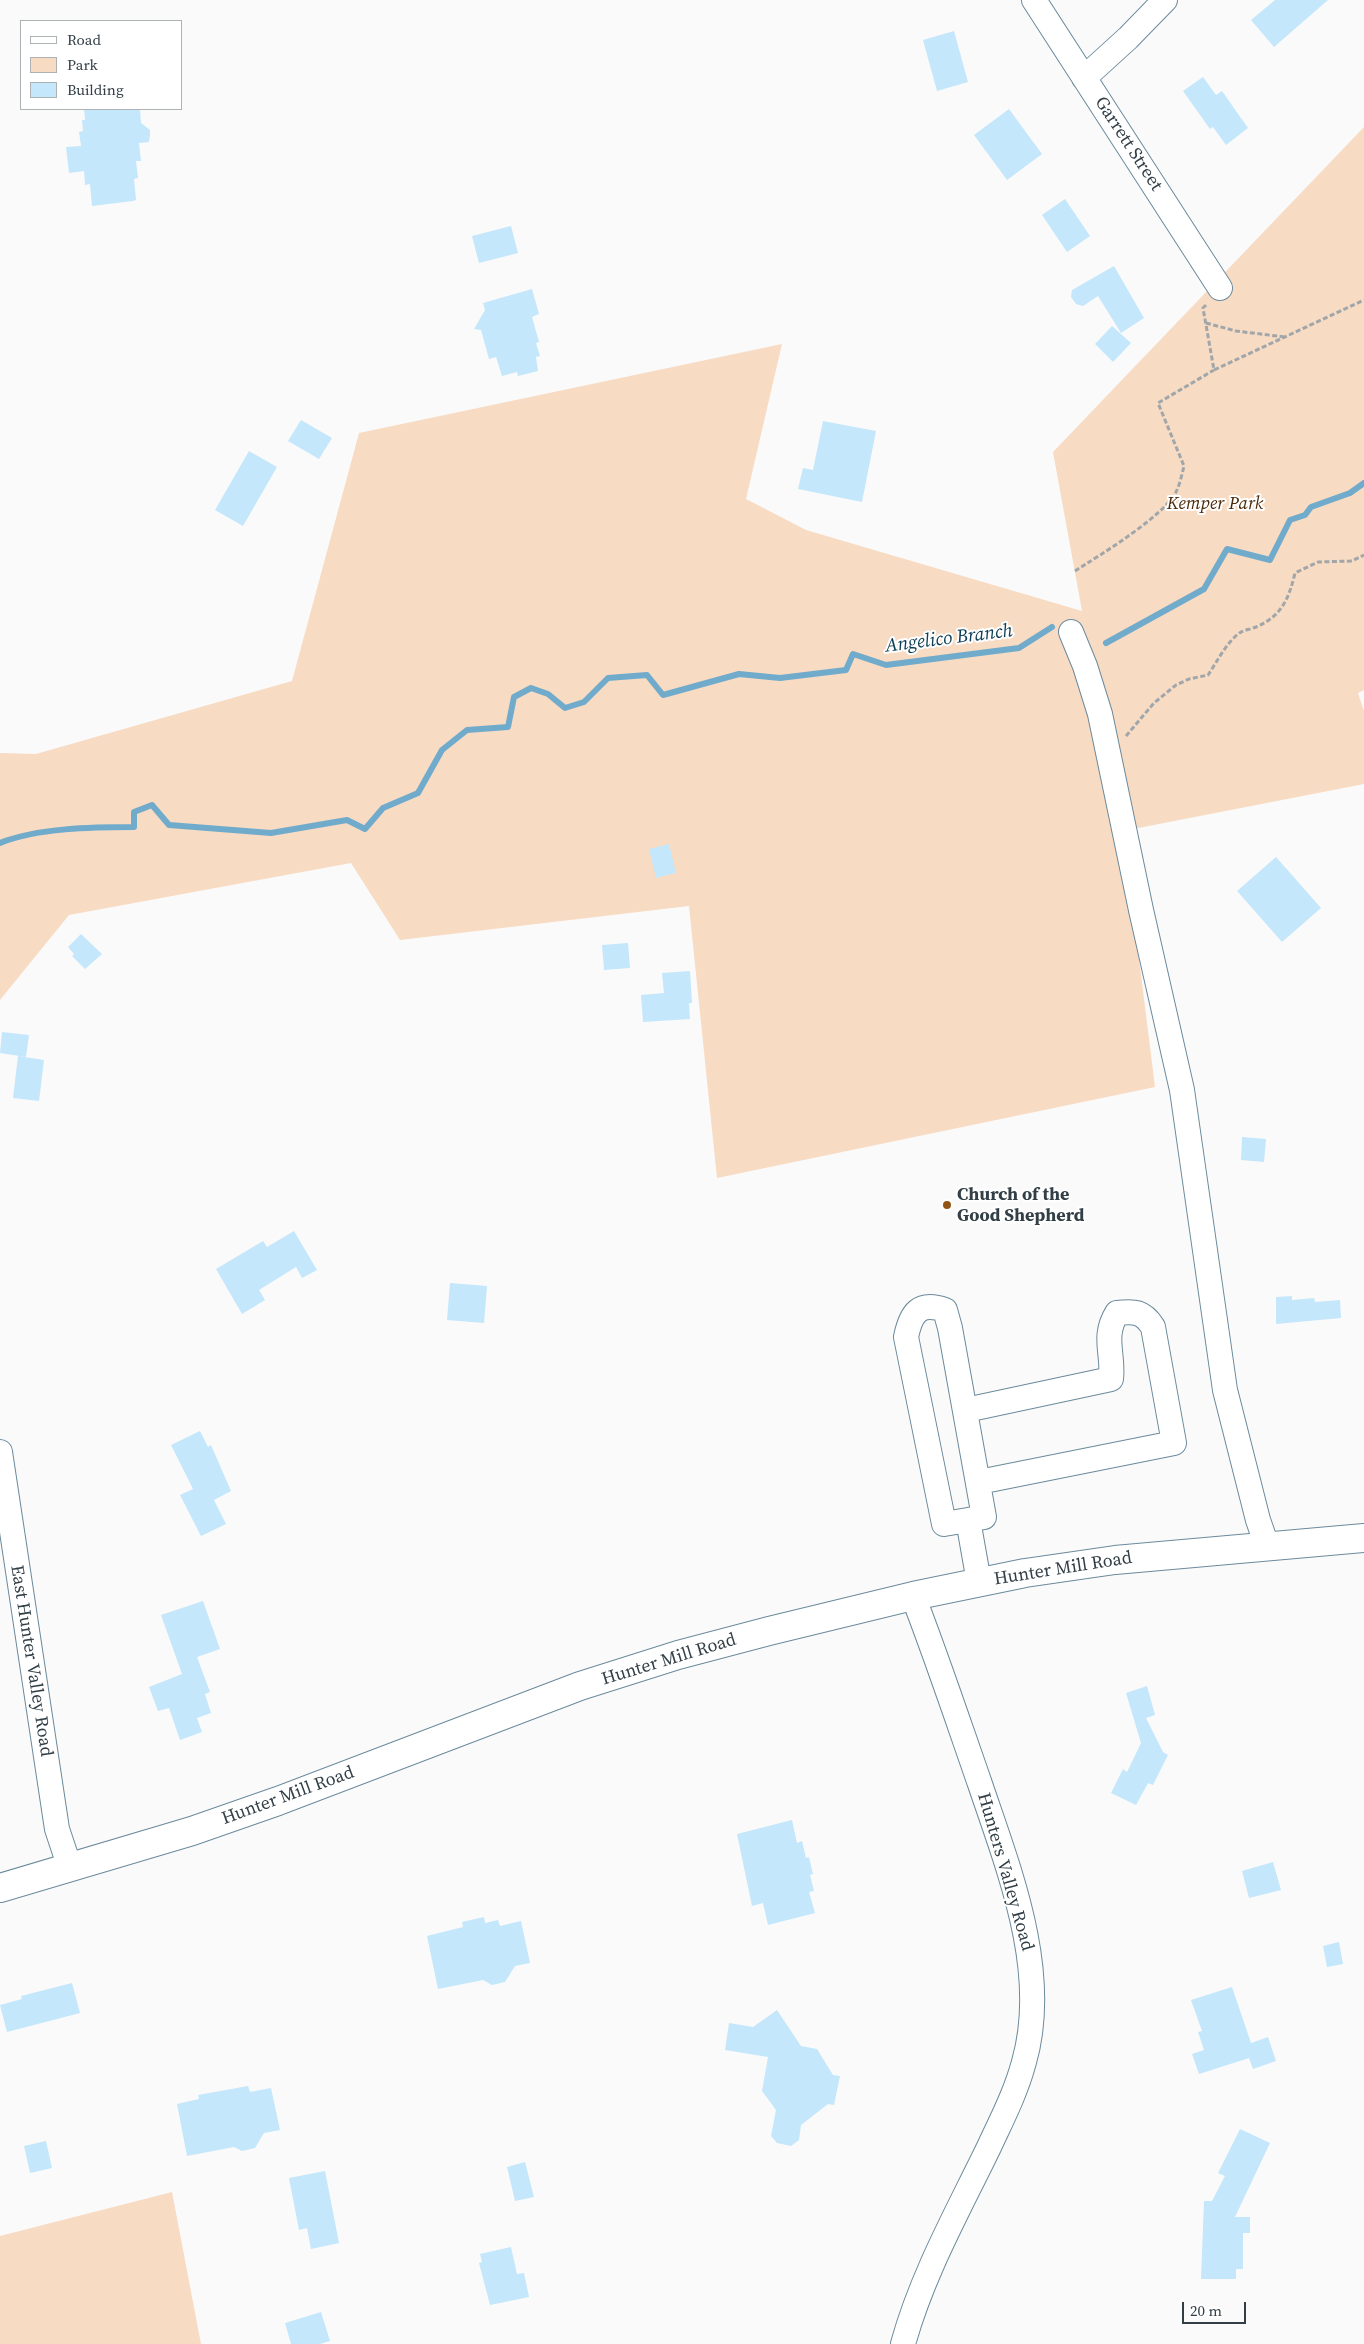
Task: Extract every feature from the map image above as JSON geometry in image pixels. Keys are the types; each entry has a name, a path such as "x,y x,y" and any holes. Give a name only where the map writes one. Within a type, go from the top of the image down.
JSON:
{"main road":[{"name":"Hunter Mill Road","path":"0,1888 192,1831 580,1686 652,1663 769,1631 979,1582 1115,1560 1364,1538"}],"street":[{"name":"Garrett Street","path":"1034,0 1220,288"},
{"path":"1084,78 1128,38 1165,0"},
{"path":"1071,632 1100,714 1141,910 1182,1090 1225,1390 1258,1520 1267,1546"},
{"path":"932,1305 945,1310 966,1410 984,1517 944,1524 906,1337 910,1318 919,1309 932,1305"},
{"path":"966,1410 1111,1380 1112,1368 1108,1342 1110,1324 1117,1313 1131,1312 1146,1316 1153,1327 1174,1443 979,1482"},
{"name":"East Hunter Valley Road","path":"0,1452 57,1829 70,1868"},
{"path":"968,1520 979,1582"},
{"name":"Hunters Valley Road","path":"903,2344 928,2275 1013,2096 1026,2052 1033,2000 1027,1936 988,1808 937,1659 913,1596"}],"path":[{"path":"1214,370 1203,308 1220,288"},
{"path":"1075,572 1120,542 1162,508 1176,492 1184,466 1158,403 1214,370 1364,300"},
{"path":"1206,323 1236,331 1286,337"},
{"path":"1106,744 1128,734 1154,703 1176,685 1189,679 1208,675 1234,638 1242,632 1258,627 1280,610 1288,600 1295,573 1318,562 1352,561 1364,555"}],"green space":[{"name":"Kemper Park","path":"1364,127 1364,690 1358,693 1364,711 1364,784 1123,831 1155,1087 717,1178 689,906 400,940 351,863 69,915 0,1000 0,753 36,754 292,681 359,433 782,344 746,499 806,530 1082,611 1053,452"},
{"path":"172,2192 201,2344 0,2344 0,2236"}],"building":[{"path":"1275,0 1328,0 1274,47 1251,20"},
{"path":"954,31 968,82 937,91 923,40"},
{"path":"1203,77 1216,95 1222,91 1248,128 1226,145 1213,127 1210,129 1183,91"},
{"path":"1009,109 1042,154 1007,180 974,135"},
{"path":"84,110 140,110 141,123 150,130 150,135 149,142 139,143 141,161 136,161 138,178 134,179 136,200 92,206 90,184 85,185 84,171 69,173 66,147 81,146 79,132 83,131 82,120 85,120"},
{"path":"1065,199 1090,236 1067,252 1042,215"},
{"path":"511,226 518,253 479,263 472,236"},
{"path":"1114,266 1144,318 1121,333 1098,296 1083,306 1076,304 1071,297 1072,290"},
{"path":"532,289 539,314 532,317 539,342 536,343 540,356 536,357 538,371 518,376 517,372 502,376 496,357 489,359 481,330 474,329 485,310 483,303"},
{"path":"1112,326 1131,343 1113,362 1095,344"},
{"path":"301,420 332,438 319,459 288,441"},
{"path":"823,421 876,431 862,502 798,489 803,468 813,470"},
{"path":"249,451 277,467 243,526 215,510"},
{"path":"669,844 676,873 656,878 649,849"},
{"path":"1276,857 1321,908 1282,942 1237,891"},
{"path":"81,934 102,954 85,969 72,956 74,954 68,947"},
{"path":"628,943 630,968 604,970 602,945"},
{"path":"690,971 692,1003 689,1003 690,1019 643,1022 641,995 664,993 662,973"},
{"path":"2,1032 29,1035 26,1057 0,1053"},
{"path":"18,1056 44,1060 39,1101 13,1098"},
{"path":"1242,1137 1266,1139 1264,1162 1241,1160"},
{"path":"294,1231 317,1270 302,1278 296,1267 259,1290 265,1300 242,1314 216,1269 263,1241 267,1247"},
{"path":"450,1283 487,1286 484,1323 447,1320"},
{"path":"1292,1296 1292,1300 1314,1298 1315,1302 1340,1300 1341,1318 1276,1324 1276,1297"},
{"path":"200,1431 208,1447 211,1445 231,1491 214,1500 226,1524 201,1536 180,1495 193,1489 171,1445"},
{"path":"203,1601 220,1649 197,1657 210,1692 205,1694 211,1713 197,1718 202,1732 180,1740 169,1708 158,1711 149,1687 182,1674 161,1615"},
{"path":"1147,1686 1155,1715 1146,1718 1163,1752 1168,1755 1153,1785 1148,1783 1136,1805 1111,1793 1123,1769 1127,1772 1141,1743 1126,1693"},
{"path":"792,1820 797,1843 802,1841 806,1858 809,1857 813,1874 810,1875 814,1891 809,1892 815,1913 768,1925 763,1903 752,1906 737,1834"},
{"path":"1273,1862 1281,1890 1249,1898 1242,1871"},
{"path":"484,1917 485,1923 498,1920 500,1926 521,1921 530,1963 515,1966 505,1982 492,1985 483,1980 438,1989 427,1936 463,1927 462,1922"},
{"path":"1339,1942 1343,1964 1327,1967 1323,1946"},
{"path":"72,1983 80,2013 7,2032 0,2005 22,1999 21,1996"},
{"path":"1232,1987 1251,2043 1268,2037 1276,2061 1253,2069 1249,2058 1199,2074 1192,2054 1204,2050 1198,2032 1202,2031 1191,2000"},
{"path":"777,2010 801,2046 817,2049 833,2075 840,2076 834,2105 828,2104 801,2125 799,2140 791,2146 777,2143 771,2136 776,2110 762,2091 768,2057 725,2050 729,2023 753,2027"},
{"path":"248,2086 250,2092 271,2088 280,2130 264,2133 255,2148 242,2151 234,2147 187,2156 177,2104 199,2099 198,2095"},
{"path":"1240,2129 1270,2143 1235,2217 1250,2217 1250,2233 1243,2233 1243,2269 1236,2269 1236,2279 1201,2279 1204,2201 1212,2201 1225,2176 1218,2173"},
{"path":"46,2141 52,2168 30,2173 24,2146"},
{"path":"525,2162 534,2197 515,2201 507,2167"},
{"path":"325,2171 339,2243 311,2249 307,2228 299,2230 289,2178"},
{"path":"511,2247 517,2274 524,2273 529,2297 490,2305 479,2263 482,2262 480,2254"},
{"path":"321,2312 330,2341 320,2344 291,2344 285,2323"}],"waterway":[{"name":"Angelico Branch","path":"1106,643 1204,589 1227,549 1270,560 1290,520 1305,515 1311,507 1350,493 1364,483"},
{"name":"Angelico Branch","path":"0,843 48,831 134,827 134,812 152,805 169,825 271,833 347,820 365,829 383,808 418,793 442,750 467,730 508,727 514,697 531,688 548,694 565,708 584,702 608,678 647,675 663,695 739,674 780,678 846,670 853,654 886,665 1019,648 1052,627"}],"place":[{"name":"Church of the Good Shepherd","path":"947,1205"}]}
